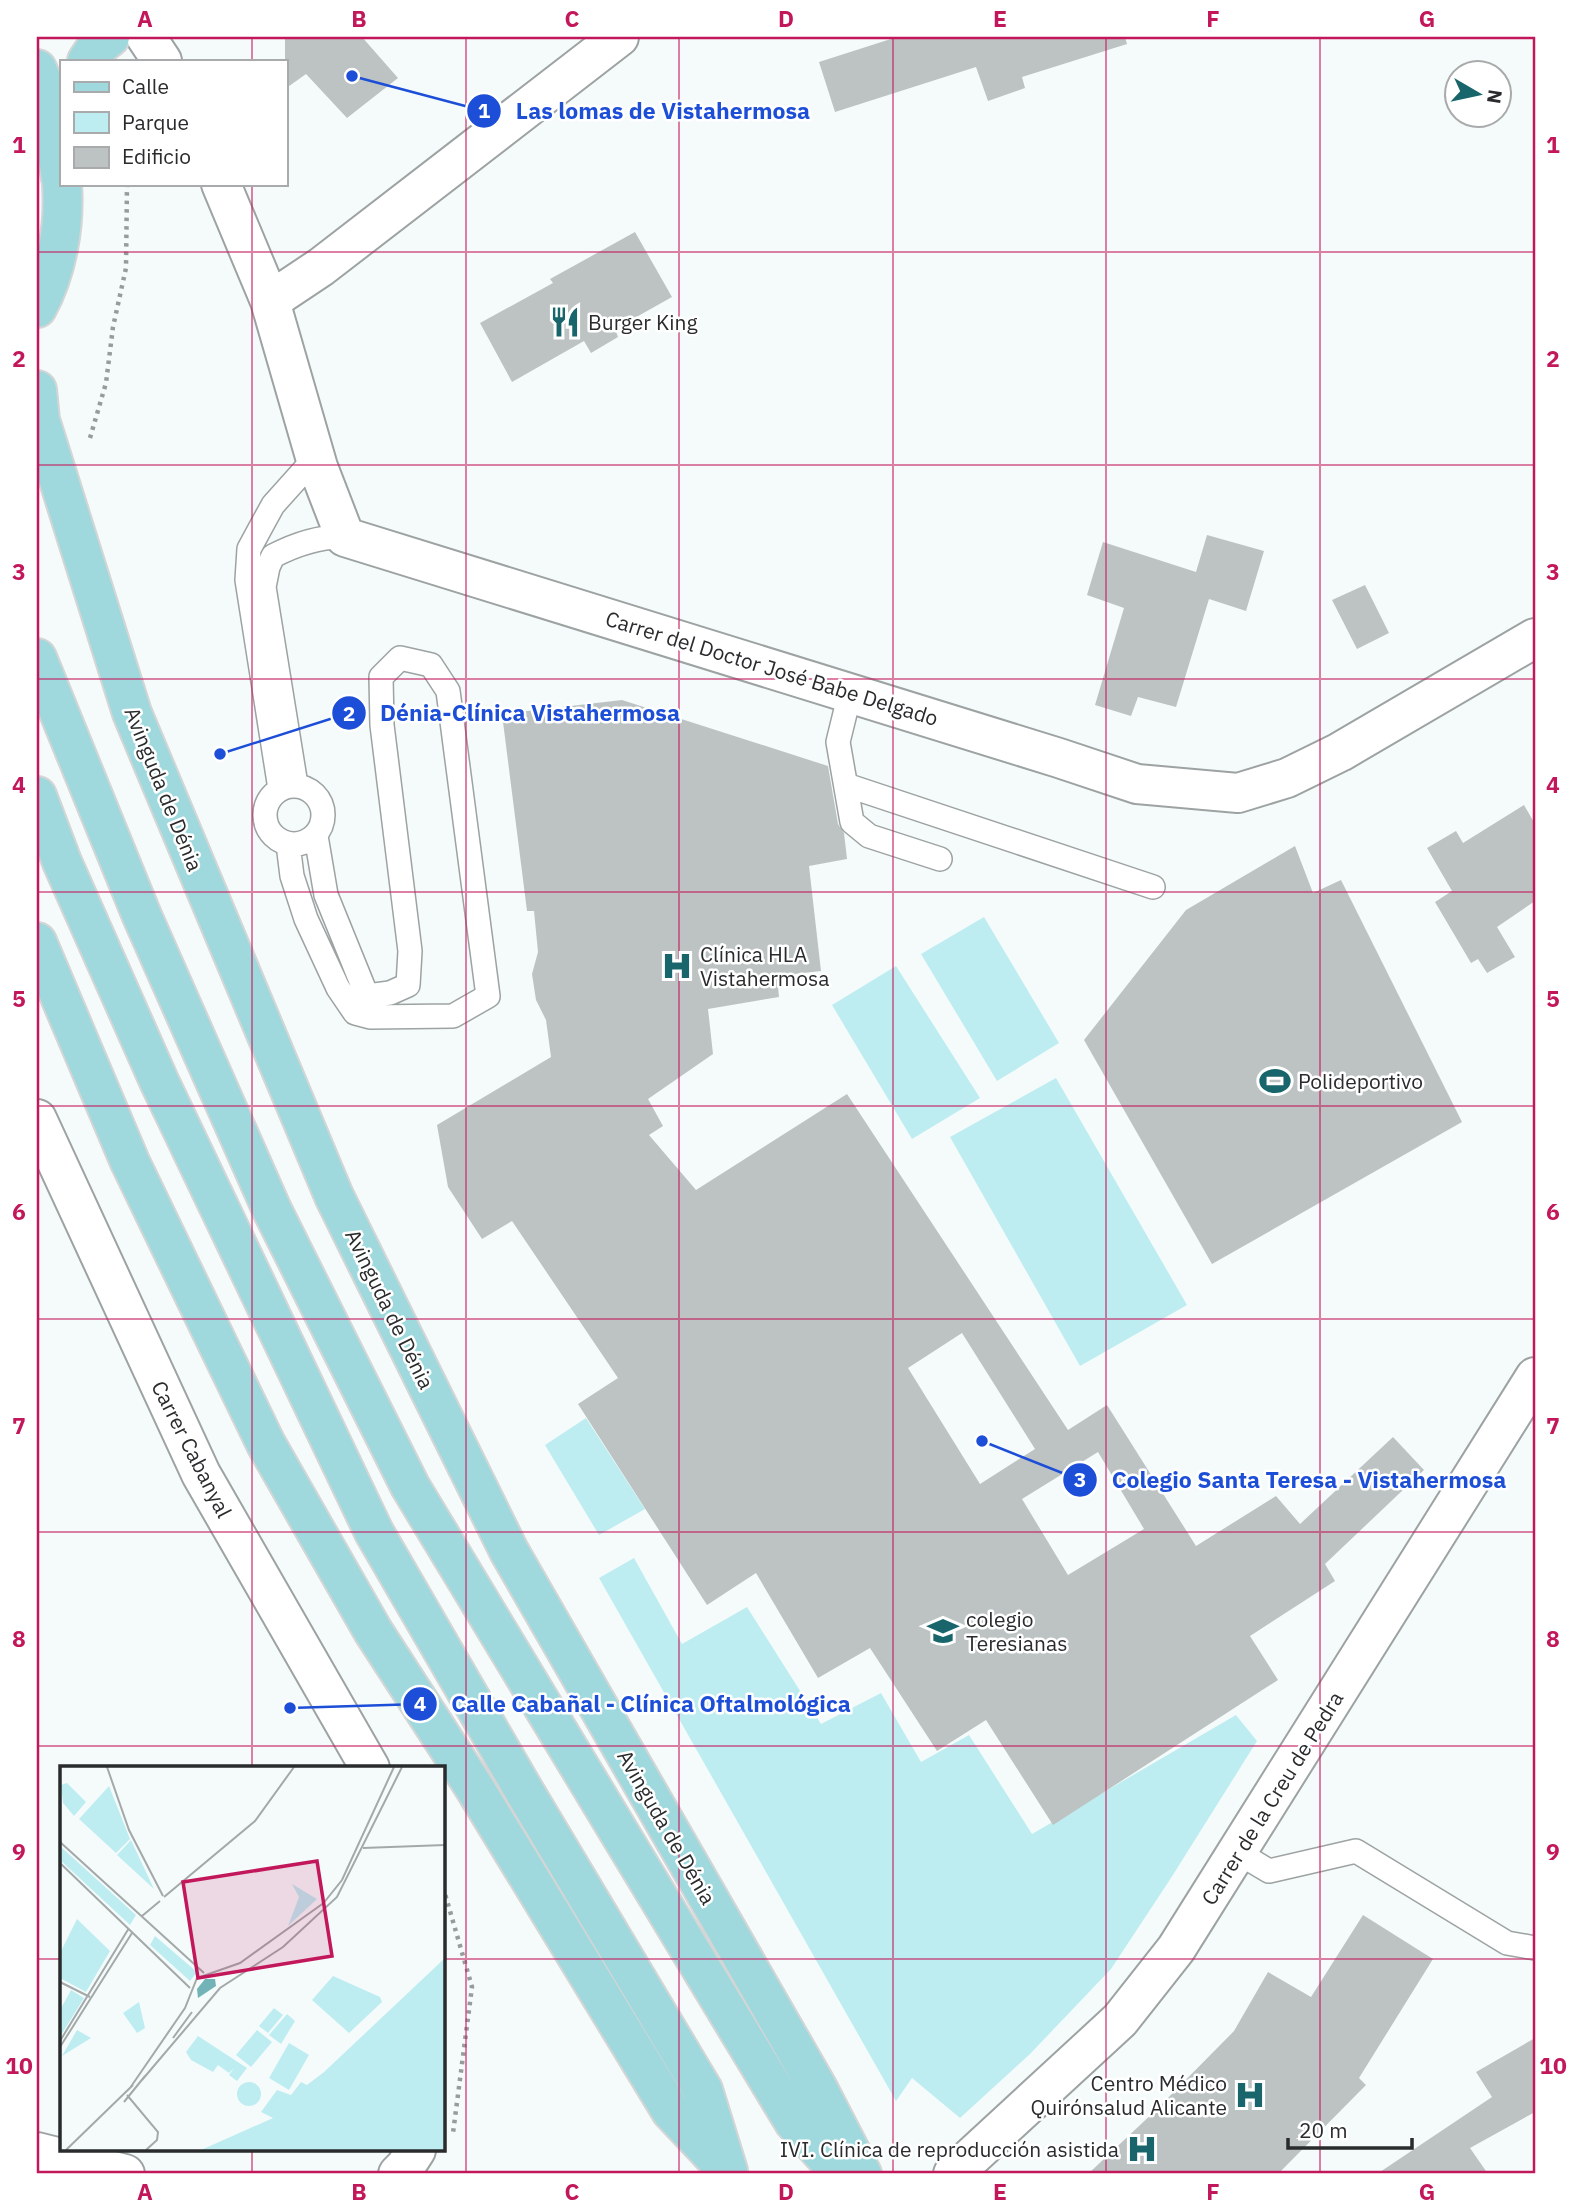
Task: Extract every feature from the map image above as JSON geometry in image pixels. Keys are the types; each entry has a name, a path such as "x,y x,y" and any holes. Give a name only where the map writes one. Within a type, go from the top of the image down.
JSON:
{"main road":[{"path":"88,60 95,49 110,37"},
{"path":"37,69 56,106 60,164"},
{"path":"37,308 54,270 60,229 62,186"},
{"name":"Avinguda de Dénia","path":"37,390 40,420 132,713 334,1196 509,1551 817,2087 862,2174"},
{"name":"Avinguda de Dénia","path":"37,658 142,916 272,1210 410,1486 794,2122 841,2174"},
{"path":"37,796 62,862 159,1081 374,1532 523,1789 703,2090 730,2173"},
{"path":"37,942 130,1162 266,1444 373,1631 474,1787 671,2111 730,2173"}],"street":[{"path":"146,37 161,60"},
{"path":"270,300 321,267 619,37"},
{"path":"222,186 270,300 332,508 345,537"},
{"name":"Carrer del Doctor José Babe Delgado","path":"345,537 1137,784 1238,793 1287,778 1340,752 1535,638"},
{"name":"Carrer Cabanyal","path":"37,1119 201,1474 369,1766"},
{"name":"Carrer de la Creu de Pedra","path":"953,2174 1120,2020 1176,1949 1535,1377"},
{"path":"37,2152 125,2174"},
{"path":"398,2174 415,2152"},
{"path":"420,2174 434,2152"}],"lane":[{"path":"288,787 247,580 249,549 273,505 316,457"},
{"path":"288,787 265,579 273,556 296,544 331,536 345,537"},
{"path":"288,844 292,876 306,919 338,988 355,1013 370,1017 453,1016 488,996 448,691 431,665 401,658 381,677 382,725 410,951 408,985 390,993 367,996 326,895 316,836 324,818 320,800 306,787 288,787 272,795 267,804 266,824 271,833 288,844 298,844 316,836"},
{"path":"850,693 838,742 852,822 869,836 940,859"},
{"path":"846,785 1153,887"},
{"path":"1237,1852 1269,1871 1356,1851 1507,1942 1535,1948"}],"path":[{"path":"50,451 89,438 106,383 113,327 125,268 127,186"},
{"path":"444,1890 472,1987 444,2121"}],"green space":[{"path":"984,917 1059,1043 997,1081 921,954"},
{"path":"896,966 980,1098 912,1139 832,1005"},
{"path":"1056,1078 1187,1305 1080,1366 950,1137"},
{"path":"586,1418 645,1509 599,1535 545,1445"},
{"path":"634,1558 682,1644 747,1607 821,1724 881,1693 921,1762 969,1735 1032,1834 1236,1715 1257,1741 1111,1969 1030,2054 960,2118 912,2078 896,2101 599,1578"}],"building":[{"path":"285,37 362,37 398,78 347,118 306,74 287,88"},
{"path":"897,37 1125,37 1127,44 1022,77 1025,88 988,101 976,67 835,112 819,62"},
{"path":"635,232 672,297 615,329 618,337 591,353 584,341 512,382 480,323 553,283 550,279"},
{"path":"1207,535 1264,551 1246,611 1209,599 1176,707 1138,697 1131,716 1095,705 1124,608 1087,595 1103,542 1196,572"},
{"path":"1365,585 1389,633 1357,649 1332,600"},
{"path":"622,700 828,766 838,824 844,833 847,859 809,866 821,971 777,976 779,997 708,1009 713,1054 648,1099 663,1126 649,1135 696,1190 847,1094 1068,1430 1107,1405 1196,1546 1276,1496 1300,1524 1393,1437 1424,1470 1325,1564 1335,1581 1250,1636 1278,1680 1053,1825 986,1720 937,1751 870,1648 818,1678 756,1573 707,1605 578,1404 618,1378 512,1221 482,1239 448,1187 437,1125 551,1057 546,1020 536,1000 532,974 538,952 534,911 527,911 502,714","holes":["962,1333 1035,1449 980,1484 908,1368","1098,1452 1144,1529 1068,1575 1022,1499"]},
{"path":"1524,805 1535,824 1535,901 1497,927 1515,957 1487,973 1478,959 1471,963 1435,902 1452,891 1427,848 1456,831 1463,843"},
{"name":"Polideportivo","path":"1295,846 1313,893 1341,880 1462,1122 1212,1264 1084,1040 1186,910"},
{"path":"1363,1915 1433,1959 1359,2078 1366,2085 1278,2174 1088,2174 1234,2031 1268,1972 1311,1997"},
{"path":"1535,2038 1535,2112 1470,2148 1488,2174 1377,2174 1492,2097 1476,2072"}],"place":[{"name":"Las lomas de Vistahermosa","path":"352,76"},
{"name":"Burger King","path":"565,322"},
{"name":"Dénia-Clínica Vistahermosa","path":"220,754"},
{"name":"Clínica HLA Vistahermosa","path":"677,966"},
{"name":"Polideportivo","path":"1275,1081"},
{"name":"Colegio Santa Teresa - Vistahermosa","path":"982,1441"},
{"name":"colegio Teresianas","path":"943,1631"},
{"name":"Calle Cabañal - Clínica Oftalmológica","path":"290,1708"},
{"name":"Centro Médico Quirónsalud Alicante","path":"1250,2095"},
{"name":"IVI. Clínica de reproducción asistida","path":"1142,2149"}]}
